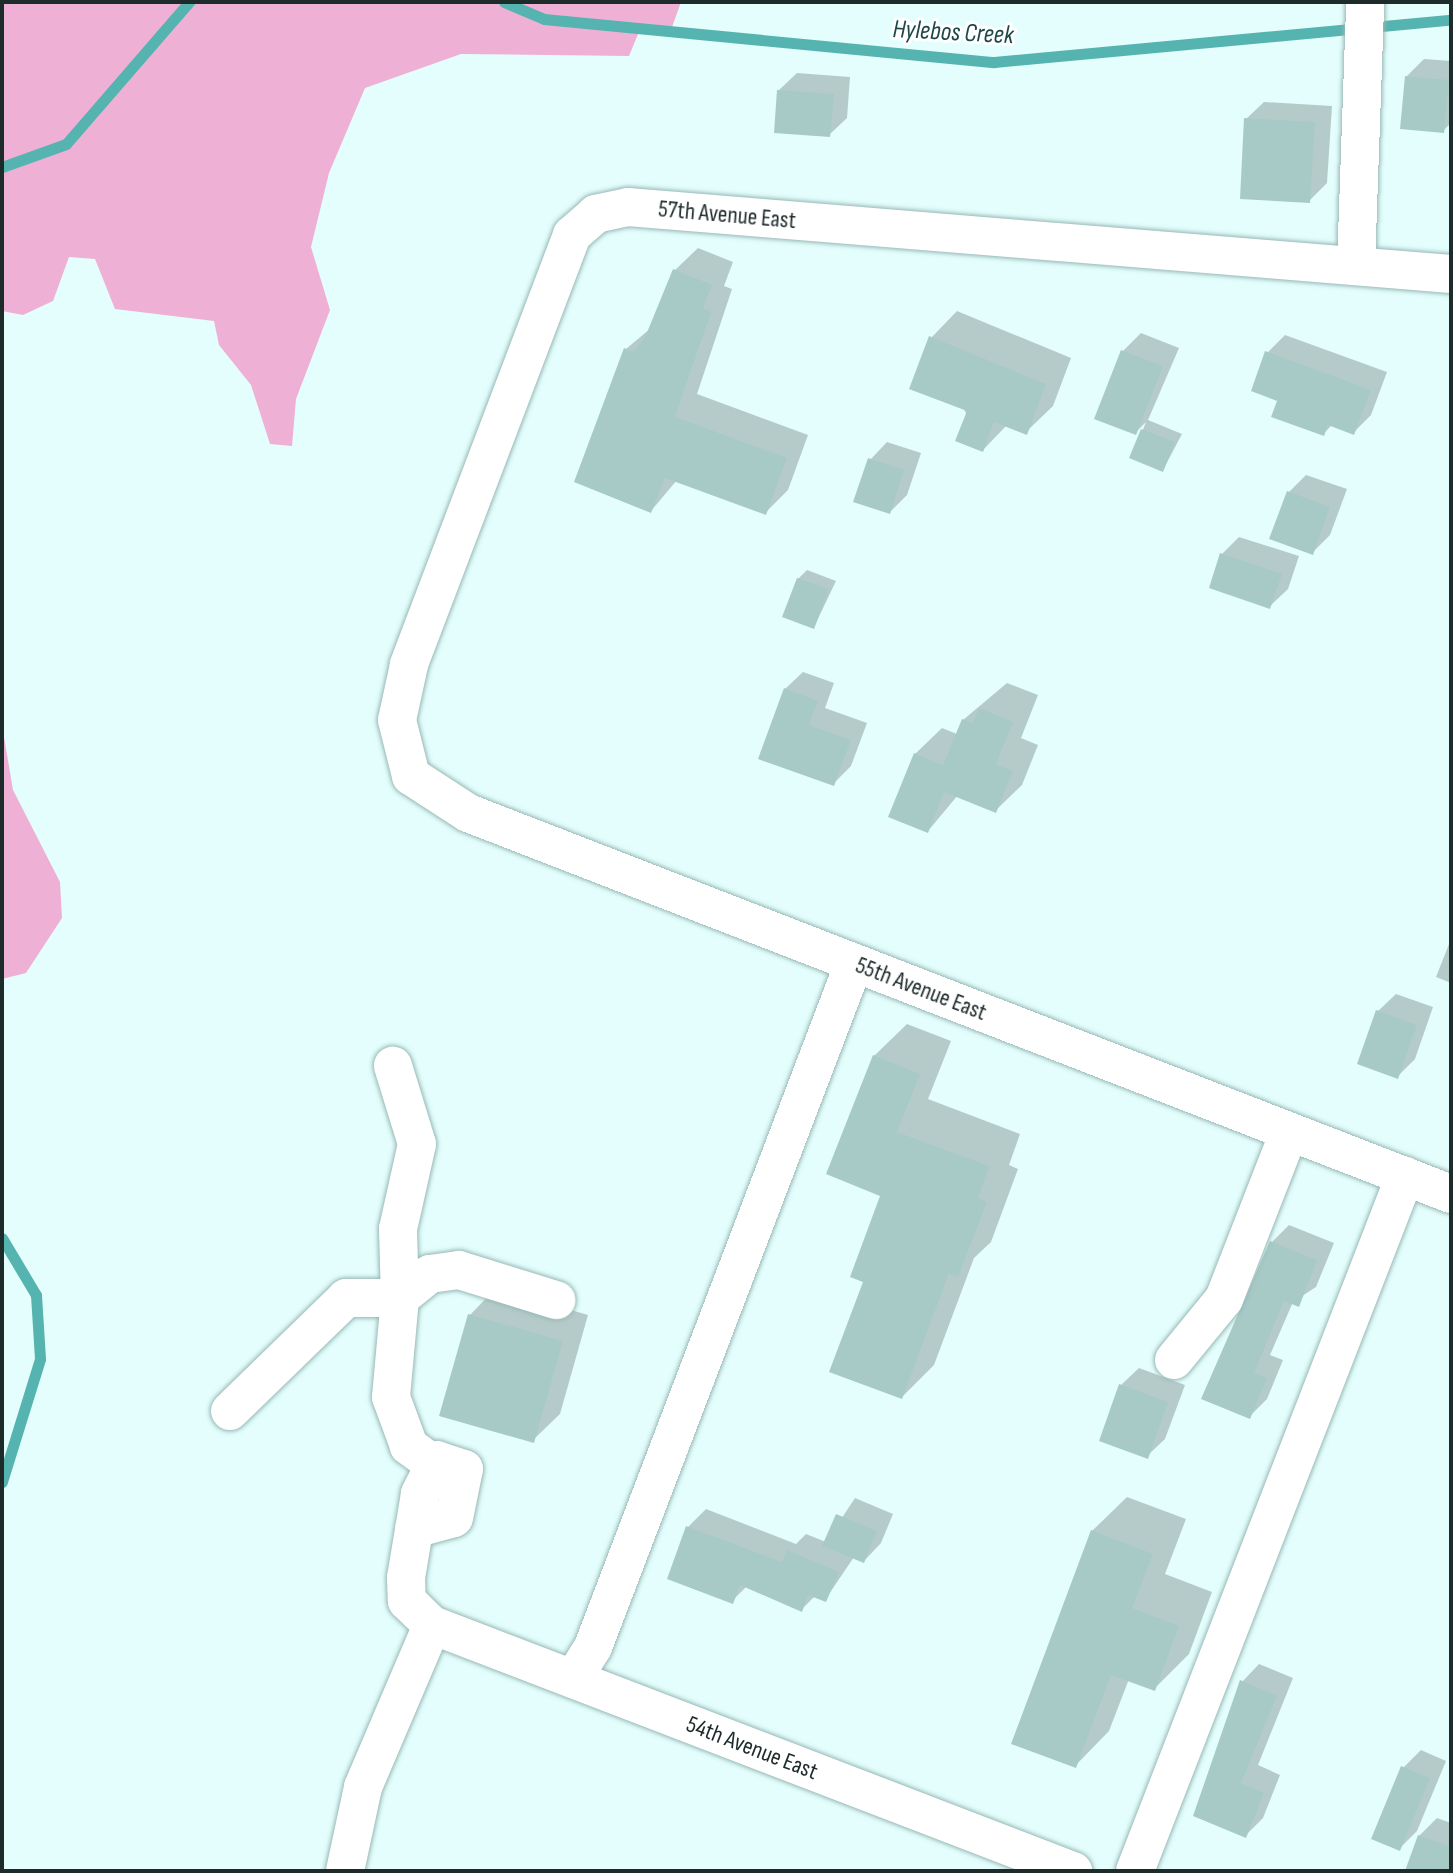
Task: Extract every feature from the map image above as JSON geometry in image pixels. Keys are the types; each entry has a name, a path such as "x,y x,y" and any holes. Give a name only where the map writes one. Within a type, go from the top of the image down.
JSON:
{"street":[{"path":"1356,266 1365,2"},
{"name":"57th Avenue East","path":"404,765 397,720 409,665 572,235 596,214 628,207 1451,274"},
{"name":"55th Avenue East","path":"404,765 421,787 468,813 1451,1194"},
{"path":"573,1679 593,1647 854,963"},
{"path":"345,1871 363,1787 432,1625 407,1601 414,1529 432,1463 409,1446 391,1397 400,1298 398,1229 417,1144 393,1066"},
{"path":"1174,1360 1224,1299 1289,1132"},
{"path":"1135,1871 1405,1176"},
{"path":"230,1411 317,1319 346,1298 400,1298 430,1274 459,1270 556,1300"},
{"name":"54th Avenue East","path":"432,1625 1073,1871"}],"shaded area":[{"path":"2,2 681,2 671,30 641,27 629,56 461,54 365,88 329,173 311,247 330,310 296,399 292,446 270,444 251,385 219,345 214,321 115,309 95,259 69,257 53,301 23,315 2,311"},
{"path":"2,725 13,790 60,882 62,918 26,973 2,979"}],"building":[{"path":"1405,76 1449,80 1444,133 1400,129"},
{"path":"777,90 834,94 830,137 774,133"},
{"path":"1244,118 1315,122 1310,203 1240,199"},
{"path":"673,269 712,285 703,308 711,312 675,417 787,458 766,515 665,478 651,513 574,482 624,348 634,352 646,335"},
{"path":"929,336 1046,384 1027,435 994,422 983,452 955,441 967,411 909,389"},
{"path":"1121,350 1163,366 1136,435 1094,419"},
{"path":"1265,351 1371,390 1354,435 1328,425 1324,436 1271,417 1277,401 1251,391"},
{"path":"1141,429 1175,442 1163,472 1129,458"},
{"path":"868,458 904,470 890,514 853,502"},
{"path":"1287,491 1330,507 1313,555 1269,539"},
{"path":"1220,553 1282,574 1270,609 1209,588"},
{"path":"797,578 829,589 814,629 782,617"},
{"path":"784,688 818,701 809,725 851,740 834,786 758,759"},
{"path":"979,708 1013,722 996,764 1013,771 996,813 944,792 928,833 888,817 914,753 943,765 962,719 973,723"},
{"path":"1376,1010 1417,1025 1398,1079 1357,1064"},
{"path":"873,1055 920,1074 897,1132 989,1166 978,1198 987,1202 958,1277 949,1273 902,1399 829,1372 863,1282 850,1277 880,1196 826,1174"},
{"path":"1270,1241 1317,1260 1299,1307 1284,1301 1254,1373 1267,1378 1250,1419 1201,1399"},
{"path":"468,1314 563,1341 534,1443 439,1416"},
{"path":"1119,1384 1168,1402 1148,1459 1099,1441"},
{"path":"836,1514 877,1531 864,1563 822,1546"},
{"path":"686,1526 782,1562 787,1550 839,1572 826,1602 808,1595 802,1612 740,1585 733,1604 667,1579"},
{"path":"1091,1530 1153,1554 1132,1608 1179,1626 1155,1691 1111,1675 1076,1768 1011,1744"},
{"path":"1240,1680 1277,1696 1241,1783 1264,1793 1246,1838 1193,1816"},
{"path":"1401,1766 1430,1778 1400,1851 1371,1839"},
{"path":"1418,1835 1451,1847 1451,1871 1405,1871"}],"waterway":[{"name":"Hylebos Creek","path":"2,167 66,144 189,2"},
{"name":"Hylebos Creek","path":"504,2 544,19 994,62 1451,20"},
{"path":"2,1238 36,1295 40,1359 2,1482"}]}
